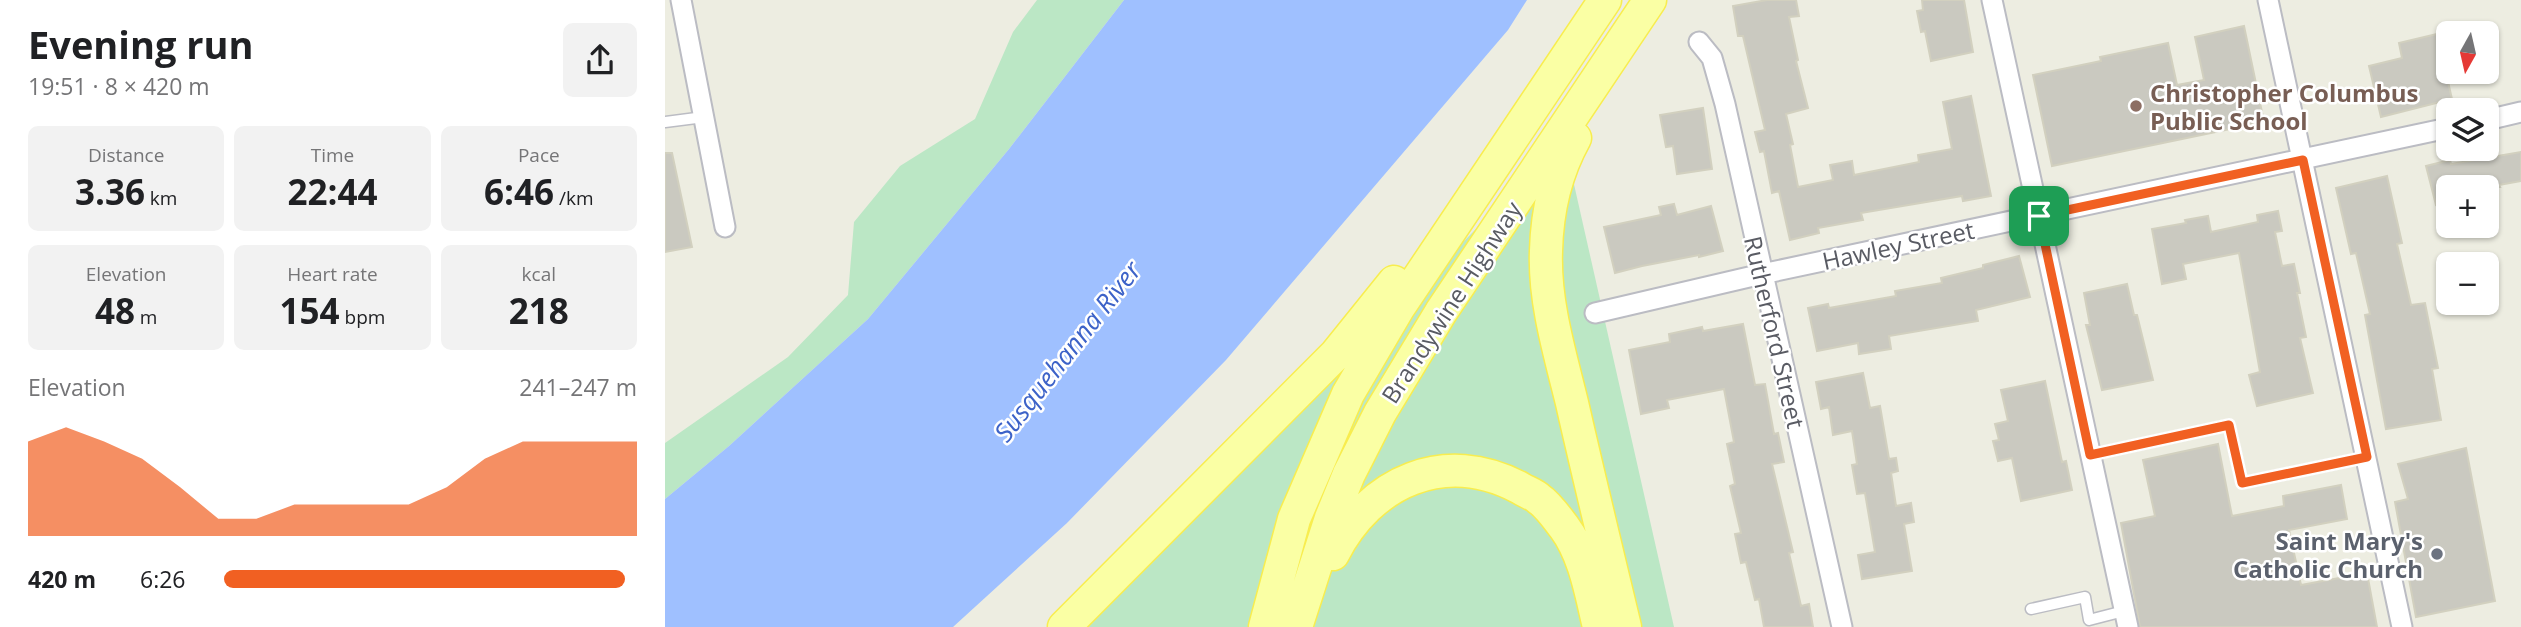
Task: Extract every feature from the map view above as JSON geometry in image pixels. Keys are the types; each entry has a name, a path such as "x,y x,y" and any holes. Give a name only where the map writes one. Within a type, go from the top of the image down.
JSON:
{"main road":[{"name":"Brandywine Highway","path":"1265,627 1294,519 1348,394 1399,307 1605,0"},
{"name":"Brandywine Highway","path":"1296,627 1331,518 1356,460 1388,398 1441,312 1645,8"},
{"path":"1625,627 1563,366 1547,286 1546,250 1552,200 1562,161 1645,8"},
{"path":"1064,627 1336,354 1385,295 1434,228 1515,135"},
{"path":"1304,627 1319,585 1339,544 1361,511 1382,493 1398,484 1425,474 1454,471 1495,476 1540,499 1565,528 1576,547 1587,575 1599,627"}],"street":[{"path":"681,0 726,227"},
{"path":"1993,0 2126,619"},
{"path":"2268,0 2402,627"},
{"name":"Rutherford Street","path":"1699,42 1712,58 1725,104 1842,627"},
{"path":"2499,117 2521,112"},
{"name":"Hawley Street","path":"1595,313 1762,274 2436,131"}],"lane":[{"path":"665,122 704,117"},
{"path":"2090,455 2229,425 2242,483 2367,457"},
{"path":"2031,609 2085,597 2089,620 2126,619"}],"green space":[{"path":"1037,0 1124,0 1009,149 868,319 729,446 665,499 665,443 788,357 848,295 854,222 900,166 975,119 1013,32"},
{"path":"1564,140 1674,627 1082,627"}],"water":[{"name":"Susquehanna River","path":"1124,0 1527,0 1508,30 1226,360 1067,523 953,627 665,627 665,499 729,446 868,319 1009,149"}],"building":[{"path":"1767,0 1796,0 1799,16 1789,17 1798,60 1796,61 1808,108 1786,114 1798,187 1833,180 1830,165 1852,161 1854,175 1919,162 1918,155 1952,149 1943,102 1971,96 1991,196 1963,201 1962,196 1861,213 1863,220 1818,228 1819,233 1790,240 1779,191 1772,193 1764,151 1760,152 1755,132 1765,130 1743,36 1738,36 1733,6"},
{"path":"1922,0 1964,0 1973,52 1931,61 1925,31 1921,32 1917,11 1923,10"},
{"path":"2244,26 2264,122 2052,166 2033,75 2168,43 2177,85 2204,80 2195,37"},
{"path":"2436,34 2436,84 2449,84 2452,98 2436,98 2436,103 2381,117 2369,66 2402,58 2399,43"},
{"path":"1703,108 1712,169 1677,174 1673,146 1666,147 1660,115"},
{"path":"2521,152 2521,181 2499,185 2499,175 2436,175 2436,205 2426,166 2446,161 2450,161 2451,164 2499,161 2499,156"},
{"path":"665,153 672,153 692,247 665,252"},
{"path":"2387,176 2402,243 2397,244 2411,305 2425,303 2438,368 2432,369 2441,420 2386,429 2365,315 2370,314 2356,253 2351,254 2336,188"},
{"path":"1674,204 1677,215 1711,206 1723,251 1615,273 1604,227 1661,215 1659,207"},
{"path":"2278,211 2282,231 2275,232 2282,266 2294,264 2306,337 2300,338 2313,393 2257,406 2249,375 2260,372 2239,253 2183,264 2186,279 2162,284 2152,229 2208,216 2211,232 2258,222 2257,215"},
{"path":"2019,256 2030,297 1976,310 1978,321 1889,336 1891,349 1859,354 1858,343 1817,351 1808,308 1828,304 1829,308 1896,296 1895,291 1942,283 1941,278"},
{"path":"2127,284 2153,380 2102,390 2086,325 2090,325 2084,293"},
{"path":"1743,324 1755,385 1765,384 1774,434 1778,433 1784,462 1772,464 1793,552 1789,553 1801,606 1809,604 1813,627 1764,627 1759,599 1755,600 1746,562 1741,563 1735,534 1741,533 1730,486 1735,484 1727,444 1734,442 1724,389 1667,400 1669,408 1641,414 1629,350 1670,342 1669,334 1702,327 1703,331"},
{"path":"1863,373 1870,408 1880,406 1889,459 1896,458 1898,471 1891,473 1896,506 1911,503 1914,522 1904,524 1912,571 1862,579 1858,555 1875,552 1865,493 1857,494 1852,465 1857,464 1852,431 1833,435 1829,407 1821,409 1816,382"},
{"path":"2045,381 2062,462 2066,461 2072,490 2021,501 2012,458 1998,461 1993,441 1999,440 1995,424 2008,421 2001,390"},
{"path":"2218,444 2232,516 2284,506 2283,496 2341,485 2347,519 2289,530 2301,585 2367,573 2377,627 2140,627 2121,523 2155,516 2143,460"},
{"path":"2466,448 2495,601 2416,617 2395,502 2408,499 2398,464"}],"place":[{"name":"Christopher Columbus Public School","path":"2136,106"},
{"name":"Saint Mary's Catholic Church","path":"2437,554"}],"route":[{"path":"2303,160 2367,457 2242,483 2229,425 2090,455 2039,216 2303,160"}]}
